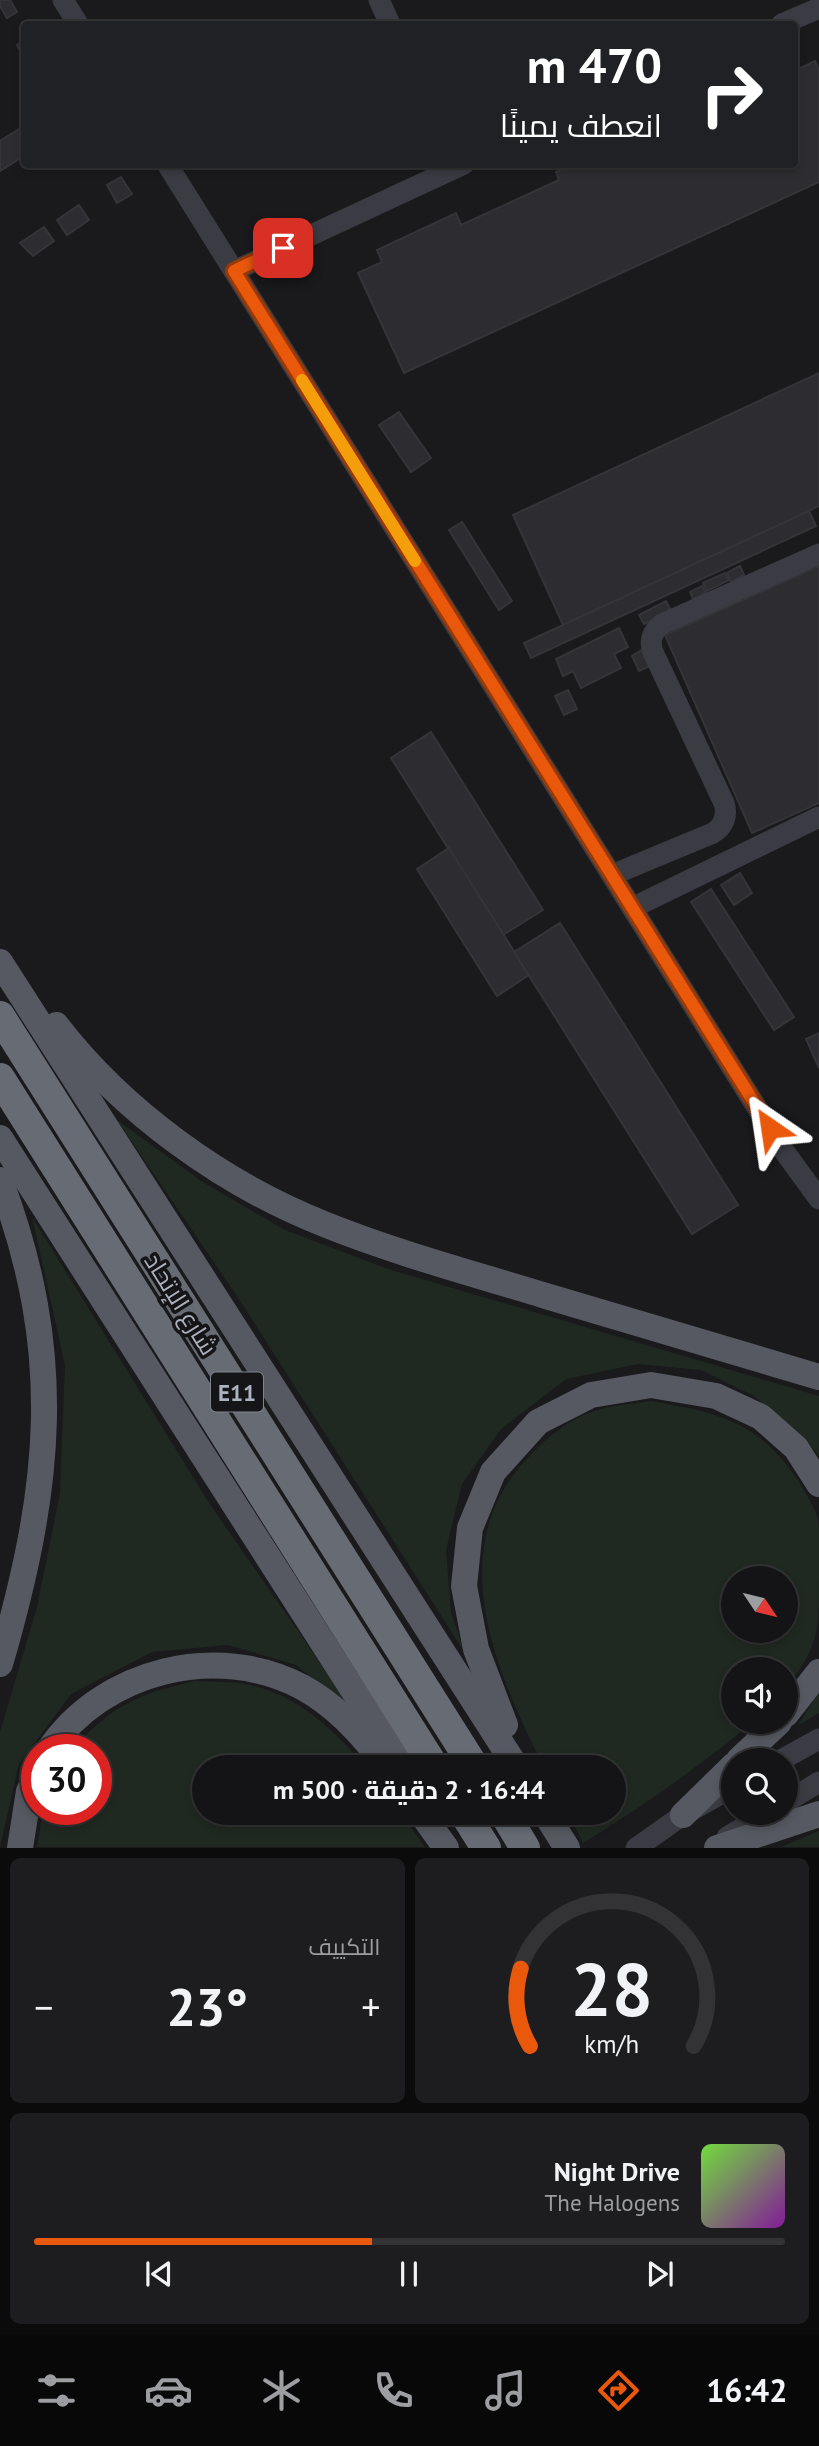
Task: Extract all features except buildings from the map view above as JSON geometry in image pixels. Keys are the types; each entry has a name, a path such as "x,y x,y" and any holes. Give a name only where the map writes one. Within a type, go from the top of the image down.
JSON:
{"highway":[{"name":"شارع الإتحاد","path":"0,1016 467,1755"},
{"name":"شارع الإتحاد","path":"0,1078 427,1755"},
{"path":"472,1825 486,1847"},
{"path":"511,1825 525,1847"}],"main road":[{"path":"0,946 70,1044 112,1087 178,1142 245,1185 322,1223 409,1254 819,1377"},
{"path":"0,962 509,1755"},
{"path":"0,1138 395,1755"},
{"path":"0,1180 16,1225 32,1291 43,1354 46,1422 40,1496 27,1569 0,1664"},
{"path":"520,1755 502,1720 476,1649 464,1586 470,1528 493,1472 538,1422 591,1395 651,1385 716,1396 761,1417 796,1448 819,1484"},
{"path":"65,1734 89,1707 138,1678 194,1665 254,1668 302,1688 342,1717 376,1755"},
{"path":"798,1699 819,1672"},
{"path":"752,1748 766,1734"},
{"path":"683,1815 721,1778"},
{"path":"718,1847 819,1814"},
{"path":"20,1847 24,1825"},
{"path":"430,1825 446,1847"},
{"path":"437,1825 451,1847"},
{"path":"554,1825 567,1847"}],"street":[{"path":"63,0 76,21"},
{"path":"379,0 389,21"},
{"path":"789,21 819,8"},
{"path":"170,168 784,1150 819,1199"},
{"path":"234,271 454,168"},
{"path":"612,875 713,833 725,820 724,803 653,652 652,636 662,624 819,554"},
{"path":"632,908 819,817"},
{"path":"713,833 723,864"},
{"path":"798,1751 819,1739"},
{"path":"798,1795 819,1782"},
{"path":"636,1847 683,1815 721,1794"},
{"path":"710,1847 747,1825"}],"shaded area":[{"path":"117,1120 204,1183 285,1230 388,1269 819,1396 819,1457 815,1450 754,1396 701,1370 638,1364 566,1379 501,1429 462,1484 446,1550 451,1613 465,1653 243,1305"},
{"path":"32,1217 209,1503 352,1709 296,1665 228,1645 152,1652 71,1694 41,1734 21,1734 21,1761 0,1847 0,1732 37,1607 60,1493 65,1365"},
{"path":"651,1401 717,1416 753,1433 769,1445 799,1482 814,1509 819,1526 817,1625 805,1661 798,1672 798,1657 721,1657 721,1734 738,1734 626,1816 626,1755 538,1755 495,1653 486,1613 482,1573 486,1534 500,1496 525,1461 549,1437 567,1424 587,1414"},
{"path":"195,1681 229,1682 267,1690 284,1697 314,1716 355,1755 192,1755 192,1825 409,1825 425,1847 37,1847 41,1825 112,1825 112,1734 87,1734 113,1712 156,1691"},
{"path":"819,1692 819,1713 798,1725"},
{"path":"574,1825 611,1825 583,1843"},
{"path":"819,1831 819,1847 781,1847"}],"slow traffic":[{"path":"302,380 415,561"}],"route":[{"path":"283,248 234,271 770,1128"}]}
